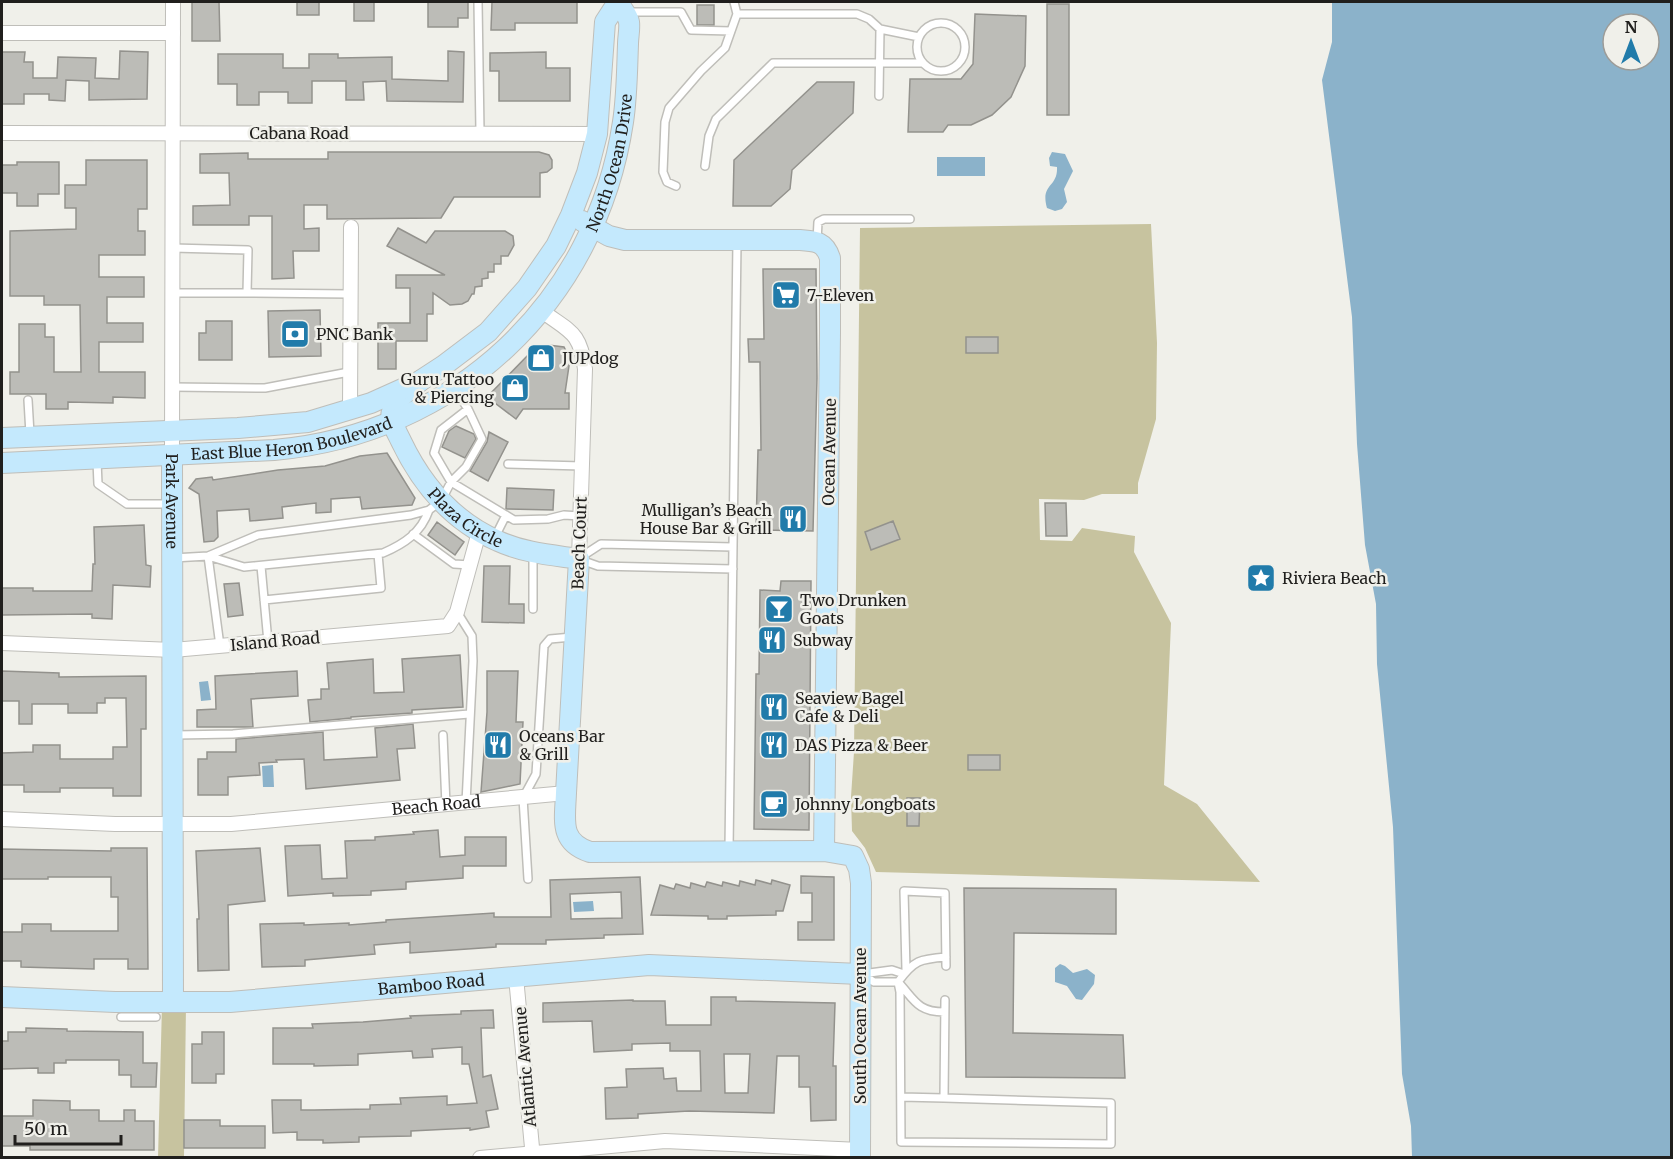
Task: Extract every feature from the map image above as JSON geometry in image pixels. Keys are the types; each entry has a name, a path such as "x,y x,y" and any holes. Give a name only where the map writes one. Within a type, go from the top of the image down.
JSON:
{"street":[{"name":"Park Avenue","path":"173,2 173,1002"},
{"name":"North Ocean Drive","path":"528,288 556,246 587,174 597,134 605,22 620,5 629,21 625,112 616,162 593,227 568,275 542,311"},
{"path":"2,33 173,33"},
{"name":"Cabana Road","path":"2,133 480,132 597,134"},
{"path":"571,215 609,236 625,240 817,241"},
{"path":"330,442 346,426 350,411 351,227"},
{"name":"Ocean Avenue","path":"817,241 828,250 830,258 824,851"},
{"name":"East Blue Heron Boulevard","path":"2,438 296,424 350,411 396,393 443,366 477,340 507,312 528,288"},
{"name":"East Blue Heron Boulevard","path":"2,463 274,450 330,442 392,422 454,389 506,348 542,311"},
{"name":"Beach Court","path":"542,311 573,332 582,351 585,369 579,559 566,793"},
{"path":"392,422 391,414 394,404 420,381"},
{"name":"Plaza Circle","path":"392,422 435,506 487,535 533,552 579,559"},
{"path":"458,612 470,565 487,535"},
{"name":"Island Road","path":"2,644 173,650 448,626 458,612"},
{"path":"566,793 566,832 575,845 590,852 824,851"},
{"name":"Beach Road","path":"2,819 115,824 231,824 566,793"},
{"name":"South Ocean Avenue","path":"824,851 853,856 859,869 861,894 860,1154"},
{"name":"Bamboo Road","path":"2,997 137,1009 173,1002 230,1002 649,965 860,974"},
{"name":"Atlantic Avenue","path":"516,977 533,1155"},
{"path":"480,1158 533,1155 665,1141 860,1154"}],"lane":[{"path":"478,2 480,132"},
{"path":"676,186 668,182 663,172 664,122 669,108 701,71 725,48 737,14 734,2"},
{"path":"620,5 681,12 691,30 731,31"},
{"path":"737,14 857,14 869,19 880,29 919,37"},
{"path":"705,166 709,136 716,119 773,63 923,63 935,70 948,70 955,67 964,57 966,43 960,31 948,23 941,22 928,26 919,37 917,50 923,63"},
{"path":"879,96 880,29"},
{"path":"817,241 818,222 824,219 910,219"},
{"path":"729,851 738,240"},
{"path":"173,248 248,250 247,293"},
{"path":"173,293 350,294"},
{"path":"172,387 265,388 349,372"},
{"path":"208,556 244,567 378,554 402,545 420,528 451,482 466,467 482,439 468,409 454,389"},
{"path":"28,399 30,436"},
{"path":"468,409 441,430 434,453 451,482 514,520 548,519 564,515 580,516"},
{"path":"97,458 98,484 128,504 173,504"},
{"path":"508,464 582,466"},
{"path":"173,558 208,556 258,535 411,515 435,506"},
{"path":"487,535 506,515"},
{"path":"413,534 454,564 470,565"},
{"path":"579,559 601,544 733,547"},
{"path":"533,552 533,609"},
{"path":"264,600 381,588 378,554"},
{"path":"208,556 220,646"},
{"path":"579,559 598,566 733,569"},
{"path":"261,566 268,642"},
{"path":"458,612 472,636 473,661 466,803"},
{"path":"528,879 523,798 536,774 544,646 550,639 574,637"},
{"path":"173,735 233,734 470,714"},
{"path":"443,735 446,805"},
{"path":"905,972 904,891 945,893 946,966"},
{"path":"901,1098 1111,1103 1110,1144 901,1142 898,982 910,965 922,959 946,957"},
{"path":"860,974 881,970 905,972"},
{"path":"860,974 874,982 898,982 918,1005 932,1011 944,1011"},
{"path":"944,1098 945,1000"},
{"path":"121,1017 137,1009 156,1017"}],"shaded area":[{"path":"1151,224 1157,343 1156,419 1138,483 1138,494 1102,494 1084,500 1039,499 1040,540 1072,541 1082,528 1135,536 1134,552 1171,623 1164,785 1197,804 1260,882 876,872 865,848 852,831 851,797 854,752 860,228"},
{"path":"162,1005 186,1005 184,1157 158,1158"}],"water":[{"path":"1332,2 1671,2 1671,1157 1412,1157 1411,1126 1402,1074 1393,827 1377,664 1376,604 1365,545 1357,444 1352,317 1322,80 1332,42"},
{"path":"1052,152 1065,154 1073,171 1064,189 1067,202 1062,209 1055,211 1047,208 1045,200 1047,190 1057,174 1057,167 1050,166 1049,158"},
{"path":"937,157 985,157 985,176 937,176"},
{"path":"208,681 211,700 201,701 199,682"},
{"path":"273,765 274,787 263,787 262,766"},
{"path":"593,901 594,911 574,912 573,902"},
{"path":"1060,964 1073,973 1087,969 1095,975 1094,984 1082,1000 1076,999 1067,986 1055,982 1055,968"}],"building":[{"path":"192,2 219,2 220,41 192,41"},
{"path":"297,2 319,2 319,15 297,15"},
{"path":"354,2 374,2 374,21 354,21"},
{"path":"428,2 468,2 468,18 458,18 458,27 428,27"},
{"path":"492,2 577,2 577,23 515,23 515,30 491,30"},
{"path":"1047,4 1069,4 1069,115 1047,115"},
{"path":"697,5 714,5 714,25 697,25"},
{"path":"975,14 1026,16 1025,66 1011,97 992,115 971,125 948,125 943,132 908,132 910,79 961,79 973,64"},
{"path":"120,51 148,52 147,99 89,100 89,81 66,80 65,101 49,100 49,94 24,94 24,104 2,104 2,52 25,52 24,62 33,62 33,78 57,78 58,57 96,58 95,78 119,79"},
{"path":"448,51 464,52 463,102 387,101 386,81 363,82 364,100 346,100 346,81 312,81 312,103 288,103 288,92 259,92 259,105 237,105 237,84 218,84 218,54 283,54 283,68 309,68 309,54 338,54 338,58 392,57 392,79 448,81"},
{"path":"546,52 546,68 570,68 570,101 499,101 499,71 490,71 490,53"},
{"path":"817,82 854,82 853,113 792,170 790,189 771,206 733,206 734,160"},
{"path":"328,152 539,152 549,155 552,168 540,173 540,197 454,197 441,218 327,219 327,205 304,205 304,229 319,228 319,251 293,251 294,278 272,279 272,216 249,216 249,225 193,225 193,206 230,205 229,173 200,173 200,154 248,153 248,159 328,159"},
{"path":"86,160 147,160 147,209 138,209 138,231 145,231 145,255 99,255 99,277 144,277 144,297 107,297 107,323 143,323 143,342 99,342 99,372 145,372 145,398 113,397 113,403 68,402 68,409 46,409 46,394 10,394 10,372 19,372 19,324 45,324 45,337 54,337 54,372 81,372 80,305 44,305 44,296 10,296 10,231 76,229 76,208 65,208 65,185 86,185"},
{"path":"17,162 59,162 59,194 38,194 38,206 17,206 17,193 2,193 2,165 17,165"},
{"path":"398,228 426,243 435,231 505,231 513,236 514,245 508,256 501,256 501,264 494,264 494,272 488,272 488,278 482,279 482,286 475,287 474,294 468,301 450,305 433,293 433,314 427,314 427,341 396,341 396,369 378,369 378,323 410,323 410,288 396,288 396,275 445,275 387,246"},
{"path":"763,269 816,269 817,378 813,531 756,530 758,450 761,450 760,362 749,362 748,339 764,339"},
{"name":"PNC Bank","path":"320,310 321,356 269,357 268,311"},
{"path":"206,321 232,321 232,360 199,360 199,333 206,333"},
{"path":"966,337 998,337 998,353 966,353"},
{"path":"548,345 564,347 570,359 565,393 569,393 569,409 523,409 516,419 487,397 534,349"},
{"path":"456,426 474,434 476,439 465,458 442,447 449,431"},
{"path":"489,432 508,442 488,481 470,471 487,442"},
{"path":"387,453 415,498 412,505 362,509 360,497 331,499 331,512 316,513 316,503 282,507 283,518 250,521 249,509 217,511 218,537 214,541 204,542 199,494 189,488 196,479 212,477 213,480 278,470 325,466 360,456"},
{"path":"507,488 554,490 553,510 506,509"},
{"path":"1045,503 1066,503 1067,536 1046,536"},
{"path":"893,521 900,539 871,550 865,532"},
{"path":"437,522 464,542 455,555 428,535"},
{"path":"144,525 146,565 151,566 150,587 113,585 112,619 92,618 92,614 2,615 2,588 33,588 33,591 92,591 93,564 95,564 94,527"},
{"path":"484,566 510,566 509,604 524,604 524,623 482,622"},
{"path":"781,581 811,581 809,830 754,829 756,674 759,674 760,590 780,591"},
{"path":"239,583 243,615 228,617 224,584"},
{"path":"460,655 463,707 412,710 412,713 310,722 308,700 321,699 321,689 329,689 327,663 373,659 374,693 404,692 402,659"},
{"path":"2,671 59,673 59,677 146,676 146,729 141,729 141,796 113,796 113,788 60,788 60,792 24,792 24,785 2,785 2,753 33,752 33,745 60,745 60,759 113,759 113,747 127,747 126,698 105,698 105,703 97,703 97,713 68,713 68,704 32,704 32,724 19,724 19,701 2,701"},
{"path":"297,671 298,696 251,699 253,727 197,727 197,710 216,709 215,676"},
{"path":"487,671 518,671 516,722 523,722 520,784 481,792 487,712"},
{"path":"413,724 415,748 397,749 400,780 306,789 304,759 276,760 277,762 259,763 260,775 228,777 228,795 198,795 198,759 207,759 207,752 236,752 236,739 323,732 324,760 377,757 375,728"},
{"path":"968,755 1000,755 1000,770 968,770"},
{"path":"907,798 920,798 919,826 907,826"},
{"path":"438,830 440,857 465,855 465,837 506,837 506,866 463,866 463,878 406,882 406,889 371,891 371,895 333,896 333,893 288,896 285,846 320,845 322,879 347,878 345,841 375,840 375,837"},
{"path":"111,848 147,848 148,969 128,969 128,959 94,959 94,969 21,967 21,961 2,961 2,932 22,932 22,924 51,924 51,931 118,931 118,897 111,897 111,877 2,879 2,849 111,851"},
{"path":"260,848 265,901 228,905 229,970 198,971 197,919 199,919 196,851"},
{"path":"801,876 834,877 834,940 798,940 798,922 812,922 812,893 801,893"},
{"path":"640,877 643,934 604,935 604,938 546,940 546,944 496,944 496,947 410,953 410,942 374,945 375,954 305,960 305,966 262,967 260,924 349,923 349,925 386,922 386,920 494,913 494,917 551,917 550,880","holes":["621,892 622,918 571,919 570,894"]},
{"path":"756,880 771,884 772,880 790,885 783,911 776,911 776,915 727,916 727,919 708,919 708,916 651,915 660,885 674,889 676,884 690,888 691,883 705,887 707,882 722,886 723,882 739,886 740,881 755,885"},
{"path":"964,888 1116,889 1116,934 1014,933 1013,1033 1123,1035 1125,1078 966,1077"},
{"path":"711,997 736,997 736,1001 835,1003 833,1066 836,1066 836,1120 811,1121 810,1087 799,1087 799,1056 777,1056 774,1113 689,1111 638,1114 638,1118 606,1119 605,1088 627,1087 626,1069 663,1068 664,1079 676,1078 677,1091 701,1091 700,1051 670,1051 670,1043 632,1044 632,1050 594,1052 592,1021 543,1022 543,1003 665,1001 666,1025 711,1025","holes":["724,1054 750,1054 748,1093 725,1093"]},
{"path":"493,1010 494,1028 481,1028 483,1077 491,1075 498,1109 486,1111 489,1127 470,1130 470,1128 411,1131 411,1136 359,1137 359,1142 323,1143 323,1140 297,1140 297,1132 273,1133 272,1100 301,1100 301,1110 370,1109 370,1105 401,1104 400,1098 447,1096 447,1105 477,1103 469,1064 462,1064 462,1047 432,1049 433,1057 413,1058 412,1051 358,1054 358,1065 273,1064 273,1028 313,1028 312,1024 363,1022 411,1018 410,1016 461,1014 461,1011"},
{"path":"26,1028 143,1032 143,1063 157,1063 156,1087 131,1087 131,1075 119,1075 119,1060 66,1060 66,1063 54,1063 54,1073 38,1073 38,1068 2,1069 2,1041 8,1041 8,1032 26,1032"},
{"path":"202,1032 224,1032 224,1074 216,1074 216,1083 192,1083 192,1044 202,1044"},
{"path":"33,1100 70,1101 70,1110 99,1110 99,1121 124,1121 124,1110 135,1110 135,1121 154,1121 154,1150 30,1150 30,1146 2,1146 2,1116 33,1116"},
{"path":"184,1120 220,1120 220,1126 265,1126 265,1148 184,1148"}],"place":[{"name":"7-Eleven","path":"786,295"},
{"name":"PNC Bank","path":"295,334"},
{"name":"JUPdog","path":"541,358"},
{"name":"Guru Tattoo & Piercing","path":"515,388"},
{"name":"Mulligan’s Beach House Bar & Grill","path":"793,519"},
{"name":"Riviera Beach","path":"1261,578"},
{"name":"Two Drunken Goats","path":"779,609"},
{"name":"Subway","path":"772,640"},
{"name":"Seaview Bagel Cafe & Deli","path":"774,707"},
{"name":"Oceans Bar & Grill","path":"498,745"},
{"name":"DAS Pizza & Beer","path":"774,745"},
{"name":"Johnny Longboats","path":"774,804"}]}
